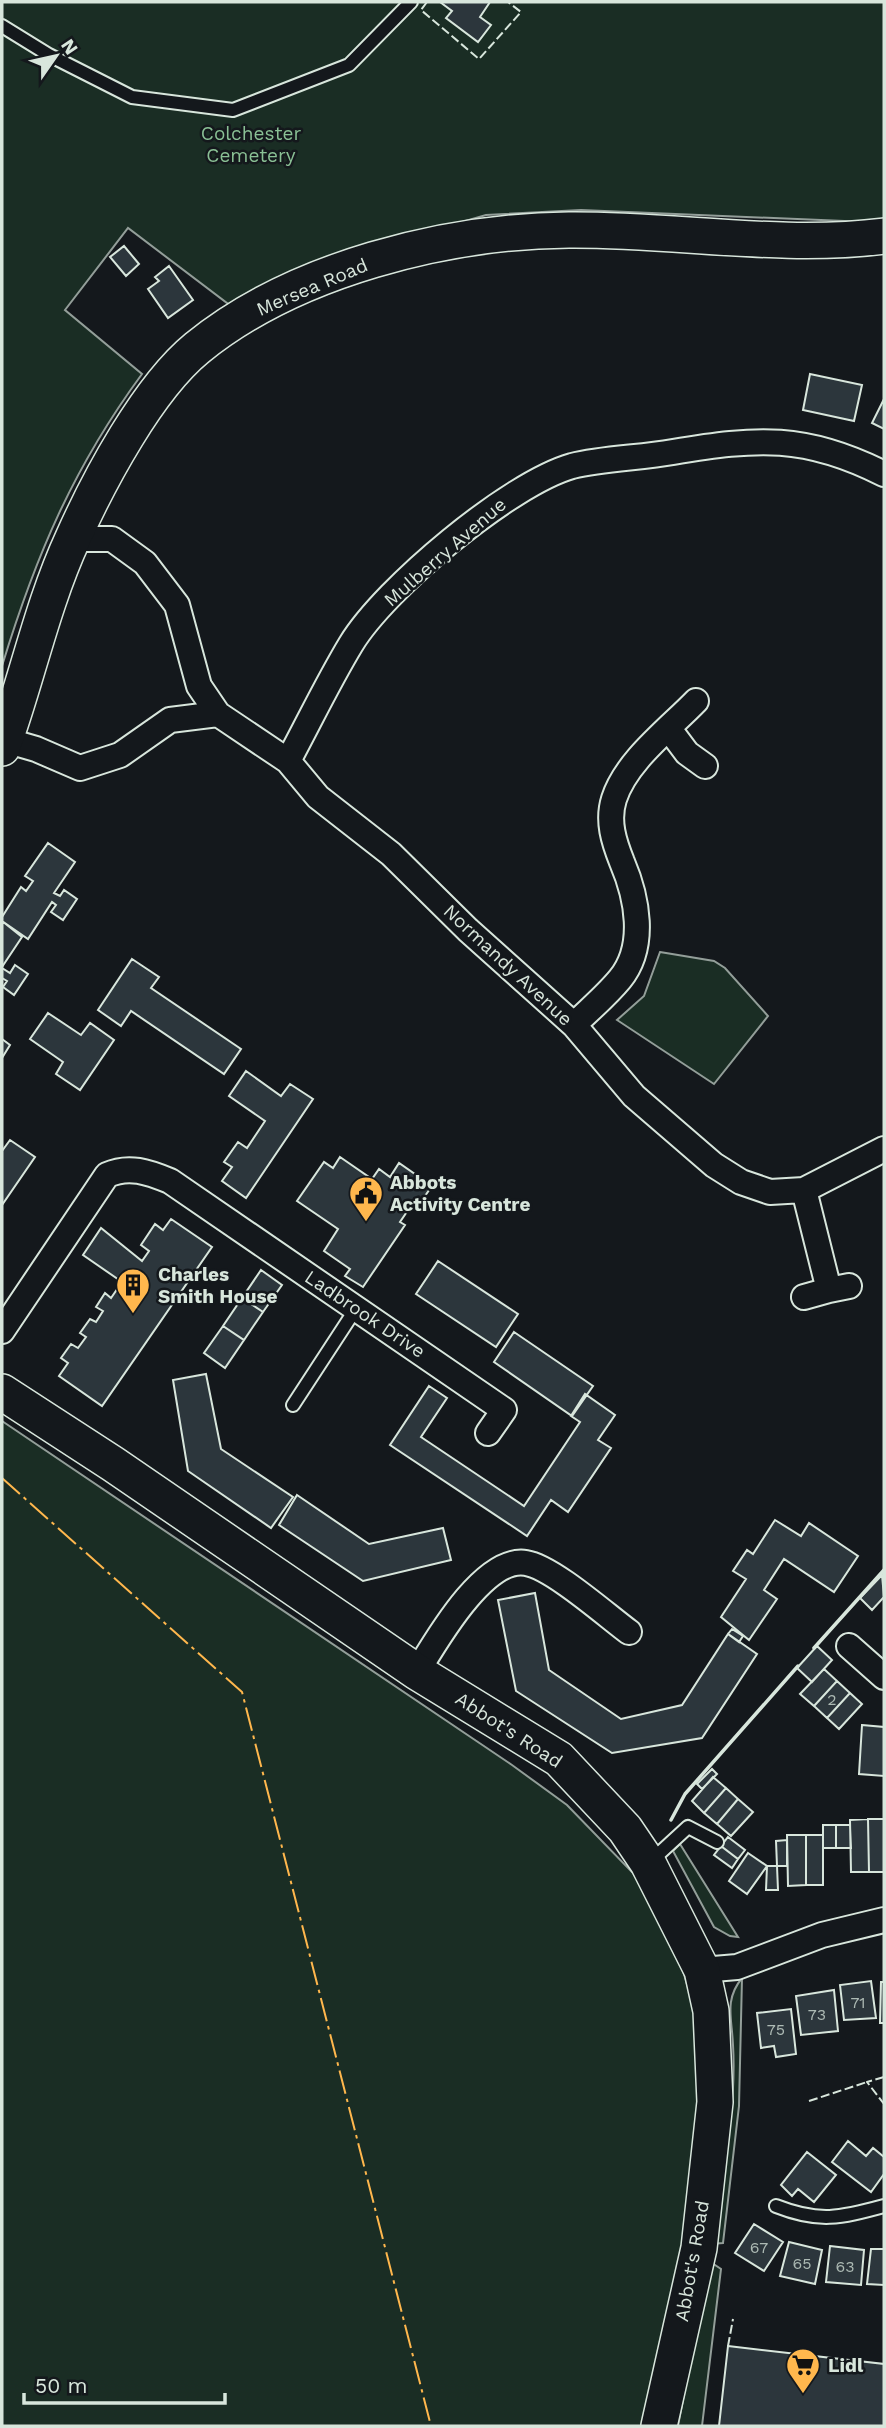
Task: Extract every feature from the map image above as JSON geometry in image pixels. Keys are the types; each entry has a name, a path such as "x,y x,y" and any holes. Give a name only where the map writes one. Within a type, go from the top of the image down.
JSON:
{"street":[{"name":"Mersea Road","path":"3,744 27,664 73,539 120,447 161,389 196,349 247,314 320,280 396,253 465,238 569,230 827,239 884,236"},
{"name":"Mulberry Avenue","path":"288,761 360,633 398,589 498,503 527,485 573,466 739,442 785,442 807,446 846,455 884,474"},
{"name":"Normandy Avenue","path":"73,539 112,539 145,563 177,604 199,686 218,714 288,761 318,797 391,854 468,930 574,1025 634,1097 714,1164 741,1182 770,1192 804,1190 884,1149"},
{"path":"574,1025 622,978 636,936 638,908 633,887 612,836 614,800 633,766 696,701"},
{"path":"3,744 36,749 80,768 120,755 170,720 218,714"},
{"path":"668,729 687,753 705,766"},
{"name":"Ladbrook Drive","path":"2,1331 95,1188 107,1175 131,1169 170,1181 504,1410 488,1433"},
{"path":"804,1190 839,1288 804,1297"},
{"name":"Abbot's Road","path":"2,1392 113,1464 417,1672 559,1759 625,1829 648,1863 702,1969 711,2011 715,2102 699,2248 659,2426"},
{"path":"417,1672 484,1579 505,1565 527,1563 562,1582 629,1632"},
{"path":"849,1646 884,1677"},
{"path":"702,1969 737,1967 822,1935 884,1920"}],"lane":[{"path":"2,26 132,97 233,110 349,65 411,2"},
{"path":"293,1405 357,1307"},
{"path":"648,1863 688,1827 717,1842"},
{"path":"776,2206 806,2218 818,2218 884,2206"}],"green space":[{"name":"Colchester Cemetery","path":"2,2 884,2 884,219 868,222 581,210 486,215 396,241 231,306 128,228 65,310 142,374 76,478 43,550 2,666"},
{"path":"660,952 714,961 725,968 768,1016 714,1084 617,1020 644,996"},
{"path":"2,1421 512,1765 567,1805 633,1873 673,1938 693,2004 701,2068 687,2222 651,2426 2,2426"},
{"path":"680,1844 738,1937 730,1936 714,1927 673,1851"},
{"path":"742,1978 739,2106 723,2243 711,2244 733,2095 731,2002 736,1986"},
{"path":"709,2261 721,2269 702,2426 678,2426"}],"building":[{"path":"440,2 490,2 480,17 491,25 478,42 446,18 452,11"},
{"path":"124,246 139,264 126,276 110,257"},
{"path":"169,266 193,300 168,318 148,289 159,281 155,277"},
{"path":"810,374 862,385 854,421 803,410"},
{"path":"884,399 884,429 872,423"},
{"path":"48,843 75,862 54,893 60,896 64,890 77,899 63,920 51,912 56,905 52,902 28,939 2,921 2,917 21,887 26,891 33,881 25,876"},
{"path":"2,921 22,937 2,967"},
{"path":"132,959 159,977 151,988 241,1049 224,1074 131,1011 121,1026 98,1010"},
{"path":"15,965 28,974 14,995 3,987 7,981 2,978 2,968 10,973"},
{"path":"48,1013 81,1035 90,1023 114,1040 80,1090 56,1074 63,1062 30,1039"},
{"path":"2,1039 10,1045 2,1058"},
{"path":"246,1071 281,1096 290,1084 313,1099 246,1198 222,1181 232,1167 224,1162 238,1142 247,1148 265,1121 229,1096"},
{"path":"10,1140 35,1157 2,1205 2,1151"},
{"name":"Abbots Activity Centre","path":"340,1157 372,1179 379,1169 390,1177 399,1163 432,1186 420,1203 415,1200 400,1222 405,1225 363,1287 345,1276 350,1269 324,1251 338,1229 297,1201 324,1162 333,1168"},
{"name":"Charles Smith House","path":"171,1219 212,1247 102,1406 59,1376 68,1363 61,1358 71,1344 78,1348 86,1337 80,1333 90,1319 96,1322 103,1311 96,1307 105,1293 111,1298 122,1282 83,1255 101,1228 142,1261 149,1251 141,1245 155,1224 163,1230"},
{"path":"438,1261 518,1314 496,1347 416,1294"},
{"path":"261,1270 282,1285 263,1312 242,1298"},
{"path":"242,1298 263,1312 244,1340 223,1326"},
{"path":"223,1326 244,1340 225,1368 204,1353"},
{"path":"514,1332 593,1386 572,1416 494,1362"},
{"path":"206,1374 221,1449 293,1497 271,1528 188,1471 173,1380"},
{"path":"429,1386 447,1398 421,1437 524,1506 580,1422 571,1416 585,1394 615,1415 598,1440 611,1448 568,1512 551,1500 527,1536 390,1445"},
{"path":"297,1495 369,1544 443,1528 451,1560 363,1581 279,1525"},
{"path":"775,1520 801,1536 809,1523 858,1556 834,1592 784,1559 764,1590 777,1599 749,1640 721,1617 746,1579 733,1571 747,1550 753,1554"},
{"path":"882,1575 884,1597 872,1610 860,1598"},
{"path":"535,1593 549,1670 621,1719 682,1705 728,1634 757,1654 702,1738 612,1753 516,1691 498,1600"},
{"path":"732,1629 743,1636 739,1642 728,1634"},
{"path":"817,1646 832,1660 812,1682 797,1668"},
{"path":"824,1669 837,1681 814,1706 800,1694"},
{"path":"837,1681 850,1693 827,1718 814,1706"},
{"path":"850,1693 862,1704 839,1729 827,1718"},
{"path":"862,1725 884,1727 884,1776 859,1774"},
{"path":"712,1769 717,1774 702,1789 697,1784"},
{"path":"713,1777 726,1788 704,1813 692,1801"},
{"path":"726,1788 738,1799 717,1824 704,1813"},
{"path":"738,1799 753,1812 731,1836 717,1824"},
{"path":"868,1819 869,1872 851,1872 850,1820"},
{"path":"868,1819 884,1819 884,1872 869,1872"},
{"path":"823,1825 836,1825 836,1848 823,1848"},
{"path":"836,1825 850,1825 851,1848 836,1848"},
{"path":"787,1835 806,1835 806,1885 788,1886"},
{"path":"806,1835 823,1835 823,1885 806,1885"},
{"path":"728,1837 745,1850 738,1859 721,1846"},
{"path":"787,1840 787,1866 777,1866 776,1841"},
{"path":"721,1846 738,1859 732,1868 714,1855"},
{"path":"748,1853 767,1866 747,1894 729,1881"},
{"path":"767,1866 777,1866 778,1890 766,1890"},
{"path":"871,1981 876,2018 844,2020 840,1985"},
{"path":"881,1982 884,1982 884,2023 880,2023"},
{"path":"834,1990 838,2031 801,2035 796,1996"},
{"path":"791,2009 796,2054 776,2057 774,2046 761,2048 757,2013"},
{"path":"848,2141 866,2156 873,2148 884,2157 884,2174 871,2192 832,2162"},
{"path":"807,2152 836,2175 814,2202 798,2189 792,2196 781,2185"},
{"path":"754,2224 783,2242 764,2271 735,2253"},
{"path":"789,2242 822,2250 815,2284 780,2276"},
{"path":"830,2246 864,2250 861,2285 826,2282"},
{"path":"871,2249 884,2249 884,2285 867,2284"},
{"name":"Lidl","path":"728,2346 884,2364 884,2426 719,2426"}],"fence":[{"path":"427,2 421,10 479,59 521,12 508,2"},
{"path":"884,2077 867,2082 884,2104"},
{"path":"809,2101 867,2082"},
{"path":"728,2346 733,2319"}],"wall":[{"path":"814,1648 884,1570"},
{"path":"671,1820 685,1794 798,1666"}],"power":[{"path":"2,1478 242,1692 431,2426"}],"place":[{"name":"Abbots Activity Centre","path":"366,1223"},
{"name":"Charles Smith House","path":"133,1315"},
{"name":"Lidl","path":"803,2395"}]}
